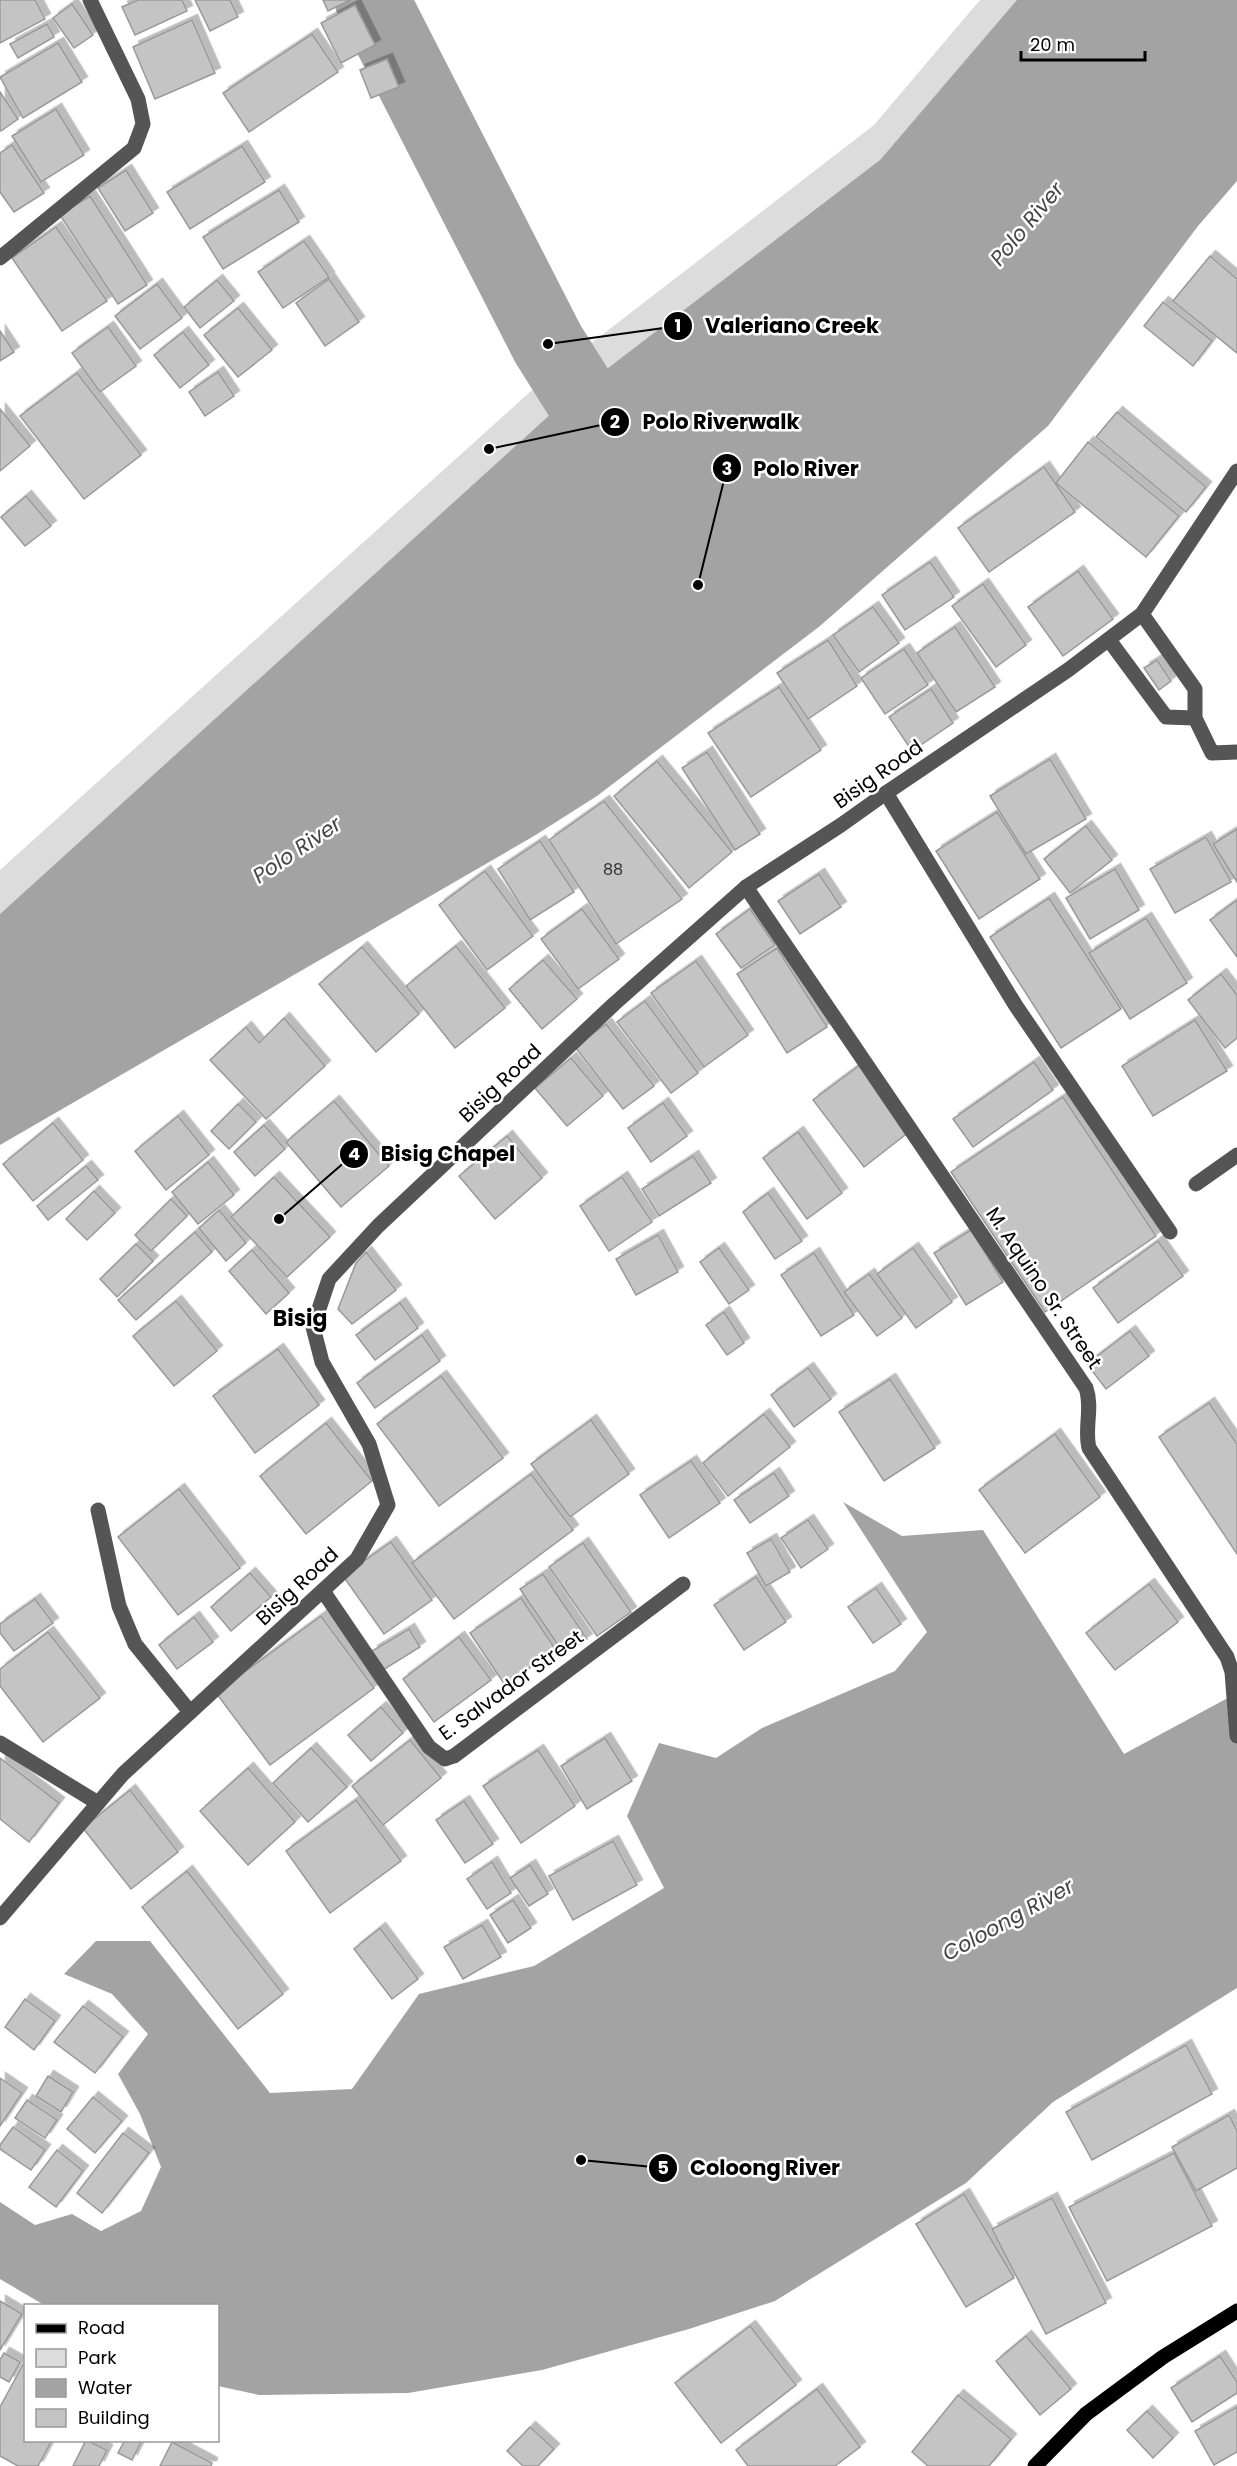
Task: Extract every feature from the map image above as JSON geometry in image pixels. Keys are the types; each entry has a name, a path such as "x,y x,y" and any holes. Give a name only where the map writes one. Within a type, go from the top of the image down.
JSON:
{"main road":[{"path":"1035,2466 1086,2414 1163,2357 1237,2311"}],"street":[{"path":"0,258 134,148 143,124 138,99 90,0"},
{"name":"Bisig Road","path":"0,1918 123,1774 357,1559 388,1504 369,1444 322,1362 313,1327 329,1278 378,1226 614,1004 746,887 841,825 1109,640 1142,614 1237,471"},
{"path":"1142,614 1195,689 1195,718 1212,753 1237,752"},
{"path":"1109,640 1166,717 1195,718"},
{"path":"886,793 1016,1006 1170,1232"},
{"name":"M. Aquino Sr. Street","path":"746,887 1086,1388 1090,1410 1086,1435 1089,1448 1227,1657 1232,1672 1237,1736"},
{"path":"1196,1184 1237,1155"},
{"path":"98,1510 119,1606 135,1644 190,1712"},
{"name":"E. Salvador Street","path":"323,1591 429,1747 444,1759 454,1756 683,1584"},
{"path":"0,1743 98,1803"}],"green space":[{"path":"980,0 1036,0 1008,12 880,160 750,263 565,401 0,914 0,870 541,382 874,125"}],"water":[{"path":"1017,0 1237,0 1237,181 1198,226 1048,426 820,626 597,796 534,836 0,1145 0,914 565,401 880,160"},
{"path":"843,1502 902,1536 983,1530 1124,1754 1237,1693 1237,1988 1053,2102 966,2183 775,2301 689,2329 542,2370 408,2393 259,2395 219,2386 219,2304 42,2304 0,2279 0,2202 35,2225 72,2214 101,2231 141,2211 161,2167 140,2114 118,2074 148,2034 112,1994 64,1974 96,1941 150,1941 270,2093 352,2089 419,1994 534,1966 664,1888 627,1816 659,1743 716,1758 762,1728 895,1671 927,1632"}],"building":[{"path":"0,0 35,0 45,19 0,43"},
{"path":"138,0 182,0 187,11 135,35 122,7"},
{"path":"195,0 230,0 238,17 210,31"},
{"path":"323,0 350,0 328,11"},
{"path":"72,4 93,35 74,48 53,18"},
{"path":"355,5 375,45 341,63 321,23"},
{"path":"192,20 215,73 155,99 133,47"},
{"path":"47,24 54,37 18,58 10,44"},
{"path":"312,34 338,72 249,132 223,93"},
{"path":"58,43 82,82 23,118 0,77"},
{"path":"387,59 399,87 371,98 360,70"},
{"path":"0,92 18,119 1,131 0,129"},
{"path":"56,109 84,155 41,182 12,136"},
{"path":"12,145 44,193 14,212 0,192 0,153"},
{"path":"242,146 265,182 190,229 167,192"},
{"path":"126,170 153,213 125,231 98,188"},
{"path":"279,190 299,222 223,269 203,237"},
{"path":"90,196 147,285 118,304 60,215"},
{"path":"56,227 107,301 62,331 12,258"},
{"path":"304,241 329,277 283,308 258,272"},
{"path":"1210,256 1237,279 1237,353 1173,301"},
{"path":"329,279 359,322 325,346 296,303"},
{"path":"217,280 234,301 200,328 184,307"},
{"path":"157,284 182,318 140,349 115,316"},
{"path":"1163,302 1212,341 1193,366 1144,326"},
{"path":"238,308 272,350 238,377 204,335"},
{"path":"108,327 136,366 100,392 72,353"},
{"path":"0,331 14,352 0,361"},
{"path":"183,332 209,365 180,388 154,355"},
{"path":"218,372 234,396 205,416 189,392"},
{"path":"77,373 141,455 84,499 20,416"},
{"path":"0,409 30,446 0,471"},
{"path":"1117,412 1206,487 1186,512 1096,437"},
{"path":"1088,442 1179,516 1146,557 1056,483"},
{"path":"1044,467 1075,512 989,572 958,528"},
{"path":"26,496 51,526 25,546 1,517"},
{"path":"930,562 954,597 905,630 882,595"},
{"path":"1078,571 1113,619 1063,656 1028,607"},
{"path":"983,584 1026,645 996,667 952,606"},
{"path":"873,607 899,643 859,672 833,635"},
{"path":"955,627 995,687 956,712 917,653"},
{"path":"828,640 857,686 808,719 777,673"},
{"path":"904,649 928,685 885,714 861,678"},
{"path":"1157,660 1171,681 1159,690 1144,668"},
{"path":"779,687 821,750 751,797 708,733"},
{"path":"931,689 953,723 912,751 889,717"},
{"path":"707,752 760,834 735,850 682,768"},
{"path":"1050,759 1086,819 1026,854 990,796"},
{"path":"657,761 732,852 689,888 614,796"},
{"path":"604,801 682,899 616,944 549,840"},
{"path":"997,812 1040,879 979,919 936,851"},
{"path":"1086,826 1112,860 1070,893 1044,859"},
{"path":"1237,829 1237,882 1213,844"},
{"path":"1206,837 1231,882 1175,913 1150,869"},
{"path":"540,841 574,892 530,920 498,869"},
{"path":"1115,869 1139,910 1090,939 1066,898"},
{"path":"485,871 533,936 487,970 439,905"},
{"path":"819,874 841,907 800,934 778,901"},
{"path":"1049,898 1121,1009 1061,1048 990,937"},
{"path":"1237,900 1237,957 1210,920"},
{"path":"582,909 619,959 578,989 541,939"},
{"path":"750,909 775,945 741,968 716,934"},
{"path":"1146,918 1187,983 1130,1019 1089,953"},
{"path":"456,946 505,1008 455,1048 406,986"},
{"path":"362,947 419,1014 376,1052 319,984"},
{"path":"777,948 827,1027 787,1053 737,974"},
{"path":"543,960 577,999 542,1029 509,989"},
{"path":"696,961 748,1035 704,1067 651,993"},
{"path":"1221,974 1237,995 1237,1038 1225,1048 1188,1000"},
{"path":"645,1001 698,1073 671,1093 617,1022"},
{"path":"284,1018 325,1066 266,1119 210,1060 246,1027 259,1043"},
{"path":"1195,1020 1227,1071 1153,1116 1122,1066"},
{"path":"606,1024 654,1086 623,1109 575,1047"},
{"path":"571,1058 603,1096 567,1126 535,1088"},
{"path":"1034,1062 1053,1090 973,1147 953,1119"},
{"path":"860,1065 910,1131 864,1167 813,1100"},
{"path":"1063,1097 1156,1236 1045,1312 951,1172"},
{"path":"334,1101 389,1166 341,1207 286,1142"},
{"path":"663,1103 687,1136 651,1162 628,1128"},
{"path":"238,1104 256,1122 229,1149 211,1131"},
{"path":"178,1116 209,1155 166,1190 135,1151"},
{"path":"53,1123 83,1160 33,1201 3,1164"},
{"path":"264,1125 285,1149 255,1176 234,1152"},
{"path":"798,1132 842,1193 807,1219 763,1158"},
{"path":"507,1136 542,1178 495,1219 459,1176"},
{"path":"693,1156 711,1183 659,1216 642,1189"},
{"path":"208,1162 234,1195 198,1224 172,1192"},
{"path":"86,1166 98,1180 48,1220 37,1206"},
{"path":"274,1177 330,1237 287,1277 231,1217"},
{"path":"622,1177 652,1222 609,1251 580,1206"},
{"path":"94,1191 115,1213 87,1240 66,1219"},
{"path":"768,1193 802,1241 775,1259 743,1212"},
{"path":"171,1199 187,1216 151,1251 135,1235"},
{"path":"219,1210 246,1243 226,1261 199,1228"},
{"path":"971,1230 1003,1282 966,1305 934,1253"},
{"path":"195,1232 212,1252 136,1320 118,1300"},
{"path":"658,1235 678,1272 636,1295 616,1259"},
{"path":"1158,1241 1183,1276 1118,1323 1093,1288"},
{"path":"136,1244 153,1261 117,1297 100,1279"},
{"path":"719,1248 749,1290 729,1304 700,1262"},
{"path":"913,1248 952,1302 916,1328 877,1274"},
{"path":"252,1250 289,1293 266,1314 229,1271"},
{"path":"366,1252 396,1290 352,1324 338,1309 356,1263"},
{"path":"814,1253 854,1315 821,1336 781,1275"},
{"path":"869,1274 902,1318 877,1336 844,1292"},
{"path":"176,1301 217,1351 174,1386 133,1336"},
{"path":"400,1303 418,1328 375,1360 356,1335"},
{"path":"724,1312 744,1343 727,1355 706,1325"},
{"path":"1130,1331 1149,1356 1106,1389 1087,1364"},
{"path":"422,1335 440,1361 375,1408 357,1383"},
{"path":"278,1349 319,1405 255,1453 213,1396"},
{"path":"808,1368 831,1399 794,1427 771,1395"},
{"path":"441,1376 503,1458 439,1506 377,1424"},
{"path":"890,1379 935,1448 884,1481 839,1412"},
{"path":"1209,1403 1237,1444 1237,1554 1159,1437"},
{"path":"764,1414 790,1447 728,1496 703,1463"},
{"path":"591,1420 629,1474 570,1517 531,1464"},
{"path":"326,1423 372,1481 306,1534 260,1476"},
{"path":"1055,1434 1100,1497 1025,1553 979,1490"},
{"path":"691,1461 720,1503 669,1538 640,1495"},
{"path":"774,1473 789,1496 750,1523 734,1500"},
{"path":"531,1474 573,1530 454,1619 412,1563"},
{"path":"179,1489 240,1568 178,1615 118,1537"},
{"path":"808,1520 828,1549 801,1568 781,1538"},
{"path":"771,1539 790,1572 766,1586 747,1553"},
{"path":"391,1542 432,1600 384,1634 343,1576"},
{"path":"583,1543 631,1612 597,1636 549,1567"},
{"path":"250,1573 271,1597 231,1631 211,1607"},
{"path":"543,1574 587,1639 564,1654 520,1589"},
{"path":"756,1577 786,1622 744,1650 714,1605"},
{"path":"1149,1584 1178,1622 1115,1670 1086,1633"},
{"path":"876,1588 901,1624 873,1643 848,1607"},
{"path":"521,1598 556,1650 505,1685 470,1633"},
{"path":"35,1599 53,1623 14,1651 0,1633 0,1624"},
{"path":"321,1616 374,1688 270,1765 216,1693"},
{"path":"194,1617 213,1642 177,1669 159,1645"},
{"path":"409,1629 420,1647 383,1670 372,1651"},
{"path":"48,1632 100,1698 43,1742 0,1686 0,1669"},
{"path":"459,1637 491,1680 434,1722 403,1679"},
{"path":"381,1707 403,1733 371,1761 348,1735"},
{"path":"605,1738 632,1781 587,1809 561,1766"},
{"path":"410,1740 441,1778 383,1825 352,1786"},
{"path":"311,1748 347,1787 308,1822 273,1783"},
{"path":"538,1750 575,1806 521,1843 483,1786"},
{"path":"0,1758 59,1803 29,1842 0,1819"},
{"path":"248,1768 295,1822 248,1865 200,1811"},
{"path":"130,1790 178,1852 131,1889 83,1828"},
{"path":"356,1800 401,1861 330,1913 286,1851"},
{"path":"464,1801 493,1844 465,1863 436,1820"},
{"path":"613,1841 637,1885 573,1920 549,1876"},
{"path":"492,1862 511,1893 487,1909 467,1879"},
{"path":"530,1865 548,1894 529,1906 510,1878"},
{"path":"187,1871 283,1994 238,2029 142,1907"},
{"path":"513,1900 531,1928 508,1943 490,1915"},
{"path":"482,1925 501,1957 463,1979 444,1947"},
{"path":"380,1928 418,1979 392,1999 354,1949"},
{"path":"25,1999 55,2021 34,2050 5,2027"},
{"path":"83,2006 123,2037 95,2073 54,2042"},
{"path":"1186,2045 1212,2094 1092,2160 1066,2112"},
{"path":"48,2076 73,2092 61,2112 36,2096"},
{"path":"0,2078 22,2093 0,2126"},
{"path":"93,2097 122,2121 95,2153 67,2129"},
{"path":"27,2100 57,2120 45,2138 15,2118"},
{"path":"1229,2115 1237,2131 1237,2168 1196,2191 1172,2147"},
{"path":"13,2127 45,2150 31,2170 0,2149 0,2145"},
{"path":"123,2133 149,2153 102,2213 77,2193"},
{"path":"57,2150 83,2171 56,2207 29,2187"},
{"path":"1174,2153 1212,2226 1107,2281 1069,2207"},
{"path":"964,2194 1014,2278 966,2307 916,2224"},
{"path":"1052,2198 1106,2303 1046,2334 992,2229"},
{"path":"0,2301 22,2314 0,2350"},
{"path":"750,2326 796,2385 721,2443 675,2383"},
{"path":"1026,2336 1071,2389 1040,2415 996,2361"},
{"path":"4,2353 20,2362 9,2382 0,2377 0,2360"},
{"path":"1220,2356 1237,2382 1237,2393 1192,2422 1171,2388"},
{"path":"24,2363 24,2442 51,2442 38,2466 18,2466 0,2456 0,2407"},
{"path":"817,2389 860,2447 835,2466 748,2466 736,2450"},
{"path":"958,2395 1011,2439 989,2466 928,2466 912,2452"},
{"path":"1237,2407 1237,2452 1214,2465 1195,2431"},
{"path":"1147,2411 1173,2438 1153,2458 1127,2430"},
{"path":"530,2427 554,2449 538,2466 523,2466 507,2451"},
{"path":"85,2442 107,2450 99,2466 73,2466"},
{"path":"124,2442 141,2442 132,2460 118,2453"},
{"path":"172,2442 212,2463 211,2466 160,2466"}],"waterway":[{"path":"372,0 548,344 633,479"}],"place":[{"name":"Valeriano Creek","path":"548,344"},
{"name":"Polo Riverwalk","path":"489,449"},
{"name":"Polo River","path":"698,585"},
{"name":"Bisig Chapel","path":"279,1219"},
{"name":"Coloong River","path":"581,2160"}],"district":[{"name":"Bisig","path":"300,1318"}]}
